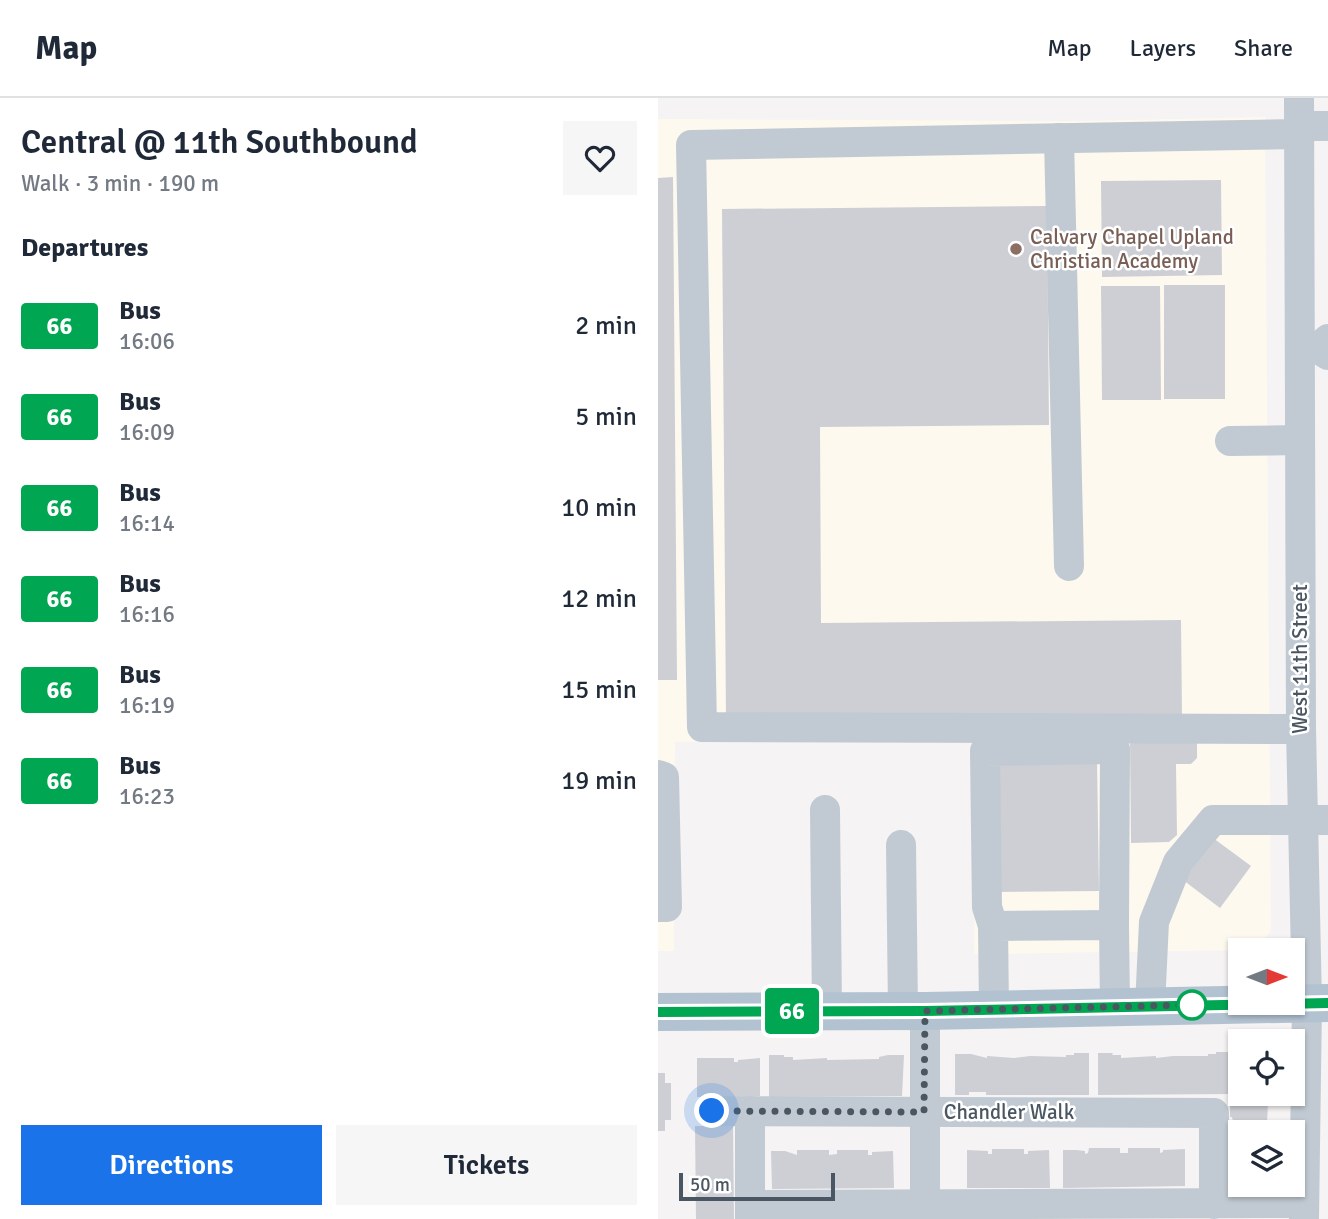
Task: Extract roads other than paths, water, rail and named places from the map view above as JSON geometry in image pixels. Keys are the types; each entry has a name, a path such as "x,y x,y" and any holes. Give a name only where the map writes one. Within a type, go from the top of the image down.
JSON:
{"main road":[{"path":"658,1012 914,1011 1317,1003"}],"street":[{"path":"1301,729 702,727 691,145 1059,138 1299,119 1328,126"},
{"name":"West 11th Street","path":"1299,119 1318,348 1300,440 1301,729 1315,821 1317,1003 1304,1211"},
{"path":"1059,138 1069,566"},
{"path":"1230,441 1300,440"},
{"path":"994,1009 993,926 987,907 985,751 1115,749 1114,925 1132,1006"},
{"path":"658,775 664,777 667,907 658,907"},
{"path":"825,810 827,1011"},
{"path":"1132,1006 1154,922 1178,862 1213,820 1315,821"},
{"path":"901,845 924,1112 925,1203"},
{"path":"993,926 1114,925"},
{"name":"Chandler Walk","path":"712,1111 1214,1112 1214,1204"},
{"path":"751,1111 750,1212 925,1203 1115,1212 1214,1204 1304,1211"}],"place":[{"name":"Calvary Chapel Upland Christian Academy","path":"1016,249"}]}
